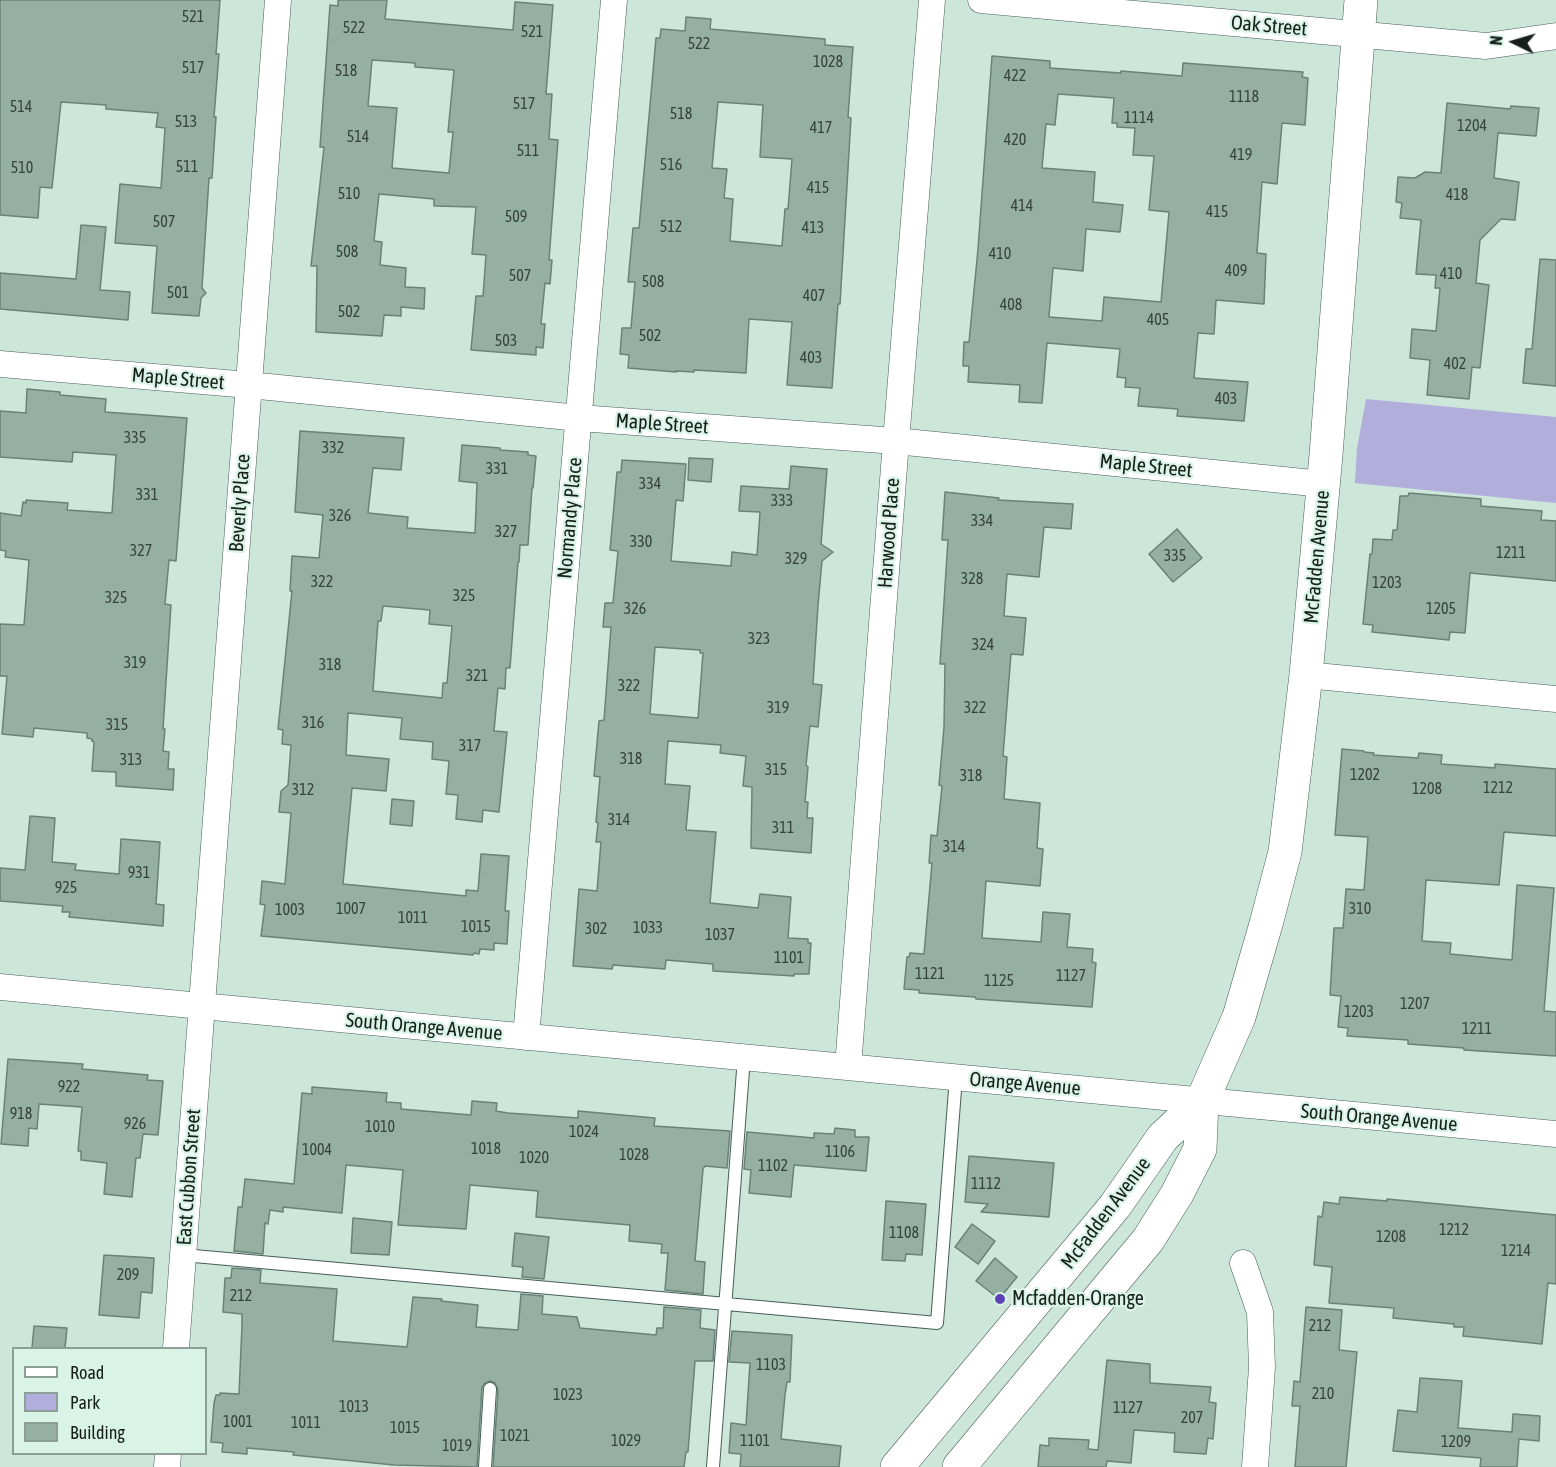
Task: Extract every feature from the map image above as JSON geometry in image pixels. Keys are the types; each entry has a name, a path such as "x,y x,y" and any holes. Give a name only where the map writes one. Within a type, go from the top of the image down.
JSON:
{"street":[{"name":"Beverly Place","path":"202,1006 278,0"},
{"name":"Normandy Place","path":"526,1037 614,0"},
{"name":"Harwood Place","path":"848,1067 896,441 933,0"},
{"name":"Oak Street","path":"981,0 1486,46 1556,36"},
{"name":"McFadden Avenue","path":"959,1467 1148,1240 1177,1194 1200,1149 1202,1101 1239,1017 1285,852 1306,675 1361,0"},
{"name":"Maple Street","path":"0,364 249,385 579,418 896,441 1323,484"},
{"path":"1306,675 1556,699"},
{"name":"South Orange Avenue","path":"0,987 848,1067"},
{"name":"East Cubbon Street","path":"176,1347 202,1006"},
{"name":"Orange Avenue","path":"848,1067 1202,1101"},
{"name":"McFadden Avenue","path":"897,1467 1115,1206 1163,1137 1202,1101"},
{"name":"South Orange Avenue","path":"1202,1101 1556,1134"},
{"path":"1243,1263 1260,1312 1263,1366 1256,1467"}],"lane":[{"path":"713,1467 744,1057"},
{"path":"183,1255 937,1323 956,1077"},
{"path":"485,1467 490,1389"}],"green space":[{"path":"1366,399 1556,417 1556,503 1355,483 1357,448"}],"building":[{"path":"0,0 220,0 216,54 219,54 214,117 216,117 212,178 209,178 202,288 206,293 201,298 199,316 152,313 157,246 115,243 120,184 161,188 165,128 156,127 158,113 106,109 106,105 61,102 52,188 40,187 38,218 0,215"},
{"path":"338,0 387,0 385,19 513,30 515,2 553,5 546,94 552,94 549,139 558,140 549,260 552,260 550,284 545,283 541,324 545,324 543,348 536,347 536,355 471,350 476,296 483,296 486,255 472,254 476,207 434,206 434,199 379,194 374,241 382,242 380,265 406,268 405,287 425,288 424,309 401,307 401,316 384,315 382,336 316,332 317,266 311,266 324,147 320,147 330,5 338,6","holes":["372,60 415,63 415,67 454,70 448,132 453,132 449,173 392,168 397,108 368,106"]},
{"path":"686,17 711,19 710,29 825,39 825,45 853,47 840,304 838,304 832,388 787,385 792,322 749,319 746,373 694,370 694,372 676,372 628,368 629,355 620,354 622,328 631,328 635,282 628,282 633,228 639,228 656,38 660,38 661,29 685,31","holes":["718,102 763,105 760,157 792,159 782,246 730,241 733,199 724,198 727,169 712,168"]},
{"path":"992,56 1050,61 1050,68 1121,73 1121,71 1182,76 1183,63 1303,72 1302,77 1308,78 1305,125 1282,123 1277,184 1262,182 1257,253 1266,254 1264,304 1216,300 1214,334 1198,333 1194,378 1248,382 1244,421 1177,416 1178,409 1138,406 1140,388 1125,387 1126,378 1117,377 1120,349 1047,343 1042,403 1019,402 1020,385 968,382 969,366 963,366 964,342 969,342","holes":["1058,94 1114,98 1112,123 1117,123 1117,127 1135,128 1133,155 1154,156 1149,210 1169,212 1161,302 1104,297 1102,321 1049,317 1053,268 1083,271 1086,229 1120,232 1123,205 1093,202 1095,172 1042,168 1046,124 1055,125"]},
{"path":"1447,103 1510,109 1511,106 1539,108 1536,136 1498,133 1494,178 1519,182 1515,220 1501,219 1480,240 1476,283 1489,285 1480,368 1472,367 1469,399 1427,395 1430,360 1410,358 1412,329 1436,331 1440,288 1435,288 1436,275 1416,274 1421,220 1400,218 1402,203 1396,202 1398,177 1415,178 1425,172 1441,173"},
{"path":"81,225 106,227 100,290 130,292 128,320 0,309 0,273 76,279"},
{"path":"1540,259 1556,260 1556,386 1523,383 1526,349 1532,349"},
{"path":"27,389 60,392 60,395 106,399 105,412 187,418 176,561 169,560 165,604 171,605 163,751 169,752 168,769 174,769 173,790 116,786 116,772 92,771 94,742 87,738 87,733 34,728 33,737 2,734 7,676 0,676 0,624 24,625 29,560 5,557 6,551 0,550 0,513 21,516 23,502 26,503 26,500 68,503 67,510 112,513 116,455 73,452 72,462 0,457 0,411 26,413"},
{"path":"300,431 404,438 401,470 373,468 368,513 408,517 407,528 475,533 477,483 459,481 462,445 528,452 528,455 536,456 528,545 520,545 510,668 506,668 505,689 498,688 494,731 507,732 499,812 483,810 482,822 456,819 458,795 446,794 449,761 432,759 433,742 400,739 402,718 348,713 346,755 389,759 386,791 352,788 343,884 466,896 466,890 478,891 481,854 509,856 505,911 509,911 507,944 494,943 494,950 480,949 479,954 474,953 473,955 261,936 265,905 260,904 262,881 285,884 291,813 279,812 281,791 288,785 291,745 282,744 283,730 278,729 292,591 290,591 292,556 319,558 323,515 295,512","holes":["383,606 430,610 429,624 452,626 447,683 443,683 442,698 373,691 378,621 381,621"]},
{"path":"689,458 713,459 711,482 688,480"},
{"path":"622,460 686,464 683,501 676,500 671,561 731,566 732,552 757,555 760,512 739,511 741,486 789,489 791,466 827,469 821,544 833,552 822,561 813,684 822,685 818,727 810,726 806,765 808,767 805,802 808,802 807,818 813,818 811,853 751,848 752,787 743,786 746,756 720,753 721,745 668,741 665,784 690,786 686,830 716,832 710,903 758,908 760,894 791,897 788,938 808,939 808,943 811,943 809,974 794,974 794,976 713,971 713,964 666,960 665,969 613,965 612,969 573,966 579,889 597,891 601,842 596,842 598,823 596,822 600,777 594,776 599,721 604,720 611,627 603,627 605,603 613,603 618,551 610,550 617,472 621,472","holes":["655,647 700,650 700,653 703,653 698,718 650,714"]},
{"path":"945,492 999,498 998,500 1073,504 1071,529 1044,527 1039,577 1007,574 1004,616 1026,618 1023,655 1011,654 1003,756 1007,757 1004,799 1040,803 1037,848 1043,849 1040,886 986,881 982,938 1041,942 1043,912 1070,914 1067,947 1093,949 1092,962 1096,963 1092,1007 976,999 975,997 919,993 919,990 904,989 907,957 910,953 924,954 932,863 929,863 931,835 937,836 942,786 939,785 944,727 945,664 940,664 948,540 942,540"},
{"path":"1409,493 1481,499 1481,506 1542,511 1541,520 1556,521 1556,581 1470,573 1465,633 1450,632 1449,640 1372,632 1373,625 1363,624 1373,539 1392,540 1393,530 1397,530 1400,496 1408,496"},
{"path":"1177,529 1202,558 1173,582 1149,554"},
{"path":"1342,749 1374,753 1373,755 1418,758 1419,753 1442,755 1441,764 1495,768 1495,764 1556,769 1556,836 1504,832 1499,885 1426,880 1422,941 1451,943 1450,954 1512,960 1517,885 1554,888 1544,1011 1556,1012 1556,1056 1464,1050 1464,1048 1408,1044 1408,1040 1347,1036 1348,1028 1338,1027 1341,996 1330,995 1334,928 1343,928 1346,889 1364,890 1368,837 1335,835"},
{"path":"392,799 414,801 412,826 390,824"},
{"path":"30,816 55,818 52,862 76,864 75,870 119,874 121,839 160,842 156,904 164,905 163,926 69,917 70,912 62,912 63,906 0,901 0,868 25,870"},
{"path":"8,1059 83,1064 82,1069 148,1075 147,1080 163,1081 158,1135 143,1134 140,1158 136,1158 132,1197 104,1194 107,1163 81,1160 81,1151 78,1151 82,1107 39,1104 37,1129 29,1128 28,1146 1,1144"},
{"path":"312,1087 387,1093 386,1102 401,1103 401,1109 471,1115 472,1101 497,1103 496,1111 508,1113 578,1118 578,1111 655,1118 654,1126 730,1131 727,1168 705,1166 703,1169 695,1261 705,1262 703,1294 665,1290 668,1253 661,1253 662,1244 629,1241 630,1225 536,1217 538,1191 470,1185 466,1229 398,1225 403,1170 346,1165 342,1213 283,1207 283,1212 270,1210 268,1224 265,1223 263,1254 234,1251 238,1207 242,1207 245,1179 294,1184 302,1093 312,1094"},
{"path":"835,1128 855,1130 855,1137 869,1137 866,1171 794,1165 791,1197 749,1193 751,1170 744,1169 747,1132 814,1138 814,1133 834,1134"},
{"path":"969,1156 1054,1163 1049,1217 981,1212 988,1204 965,1202"},
{"path":"1340,1197 1387,1201 1387,1199 1556,1215 1556,1284 1548,1283 1542,1344 1463,1336 1464,1327 1454,1327 1454,1324 1393,1318 1394,1308 1329,1303 1332,1267 1314,1265 1318,1216 1322,1217 1324,1202 1339,1204"},
{"path":"886,1201 926,1204 922,1255 906,1254 905,1261 882,1260"},
{"path":"353,1218 392,1222 389,1255 351,1253"},
{"path":"972,1224 995,1241 978,1264 955,1247"},
{"path":"515,1233 549,1237 544,1279 522,1277 523,1267 512,1266"},
{"path":"104,1255 154,1258 152,1293 141,1292 139,1318 99,1315"},
{"path":"995,1258 1017,1277 999,1299 976,1281"},
{"path":"232,1268 261,1270 260,1283 337,1289 333,1341 407,1347 413,1297 478,1305 476,1327 518,1330 521,1294 543,1296 542,1314 577,1317 580,1328 656,1335 657,1328 663,1328 664,1307 701,1310 700,1328 715,1330 713,1361 695,1361 688,1452 686,1452 684,1467 493,1467 498,1390 495,1383 490,1381 482,1388 477,1467 394,1465 247,1448 247,1454 222,1452 223,1443 211,1442 216,1395 220,1393 239,1394 242,1314 223,1312 225,1278 231,1278"},
{"path":"1306,1307 1342,1310 1339,1350 1357,1352 1346,1467 1295,1467 1300,1406 1292,1406 1294,1381 1300,1382"},
{"path":"34,1326 67,1328 65,1347 32,1347"},
{"path":"732,1331 792,1335 790,1382 787,1382 781,1439 841,1446 839,1467 740,1467 741,1454 729,1453 731,1423 746,1425 750,1363 729,1362"},
{"path":"1107,1360 1150,1364 1150,1383 1211,1387 1209,1402 1216,1403 1213,1439 1208,1438 1206,1454 1174,1452 1175,1433 1134,1430 1131,1463 1107,1461 1106,1467 1038,1467 1040,1445 1049,1446 1049,1438 1089,1440 1088,1449 1098,1450"},
{"path":"1420,1378 1462,1381 1458,1428 1512,1432 1513,1414 1540,1416 1539,1441 1519,1439 1517,1467 1480,1467 1481,1458 1393,1451 1398,1410 1417,1412"}],"place":[{"name":"Mcfadden-Orange","path":"1000,1299"}]}
